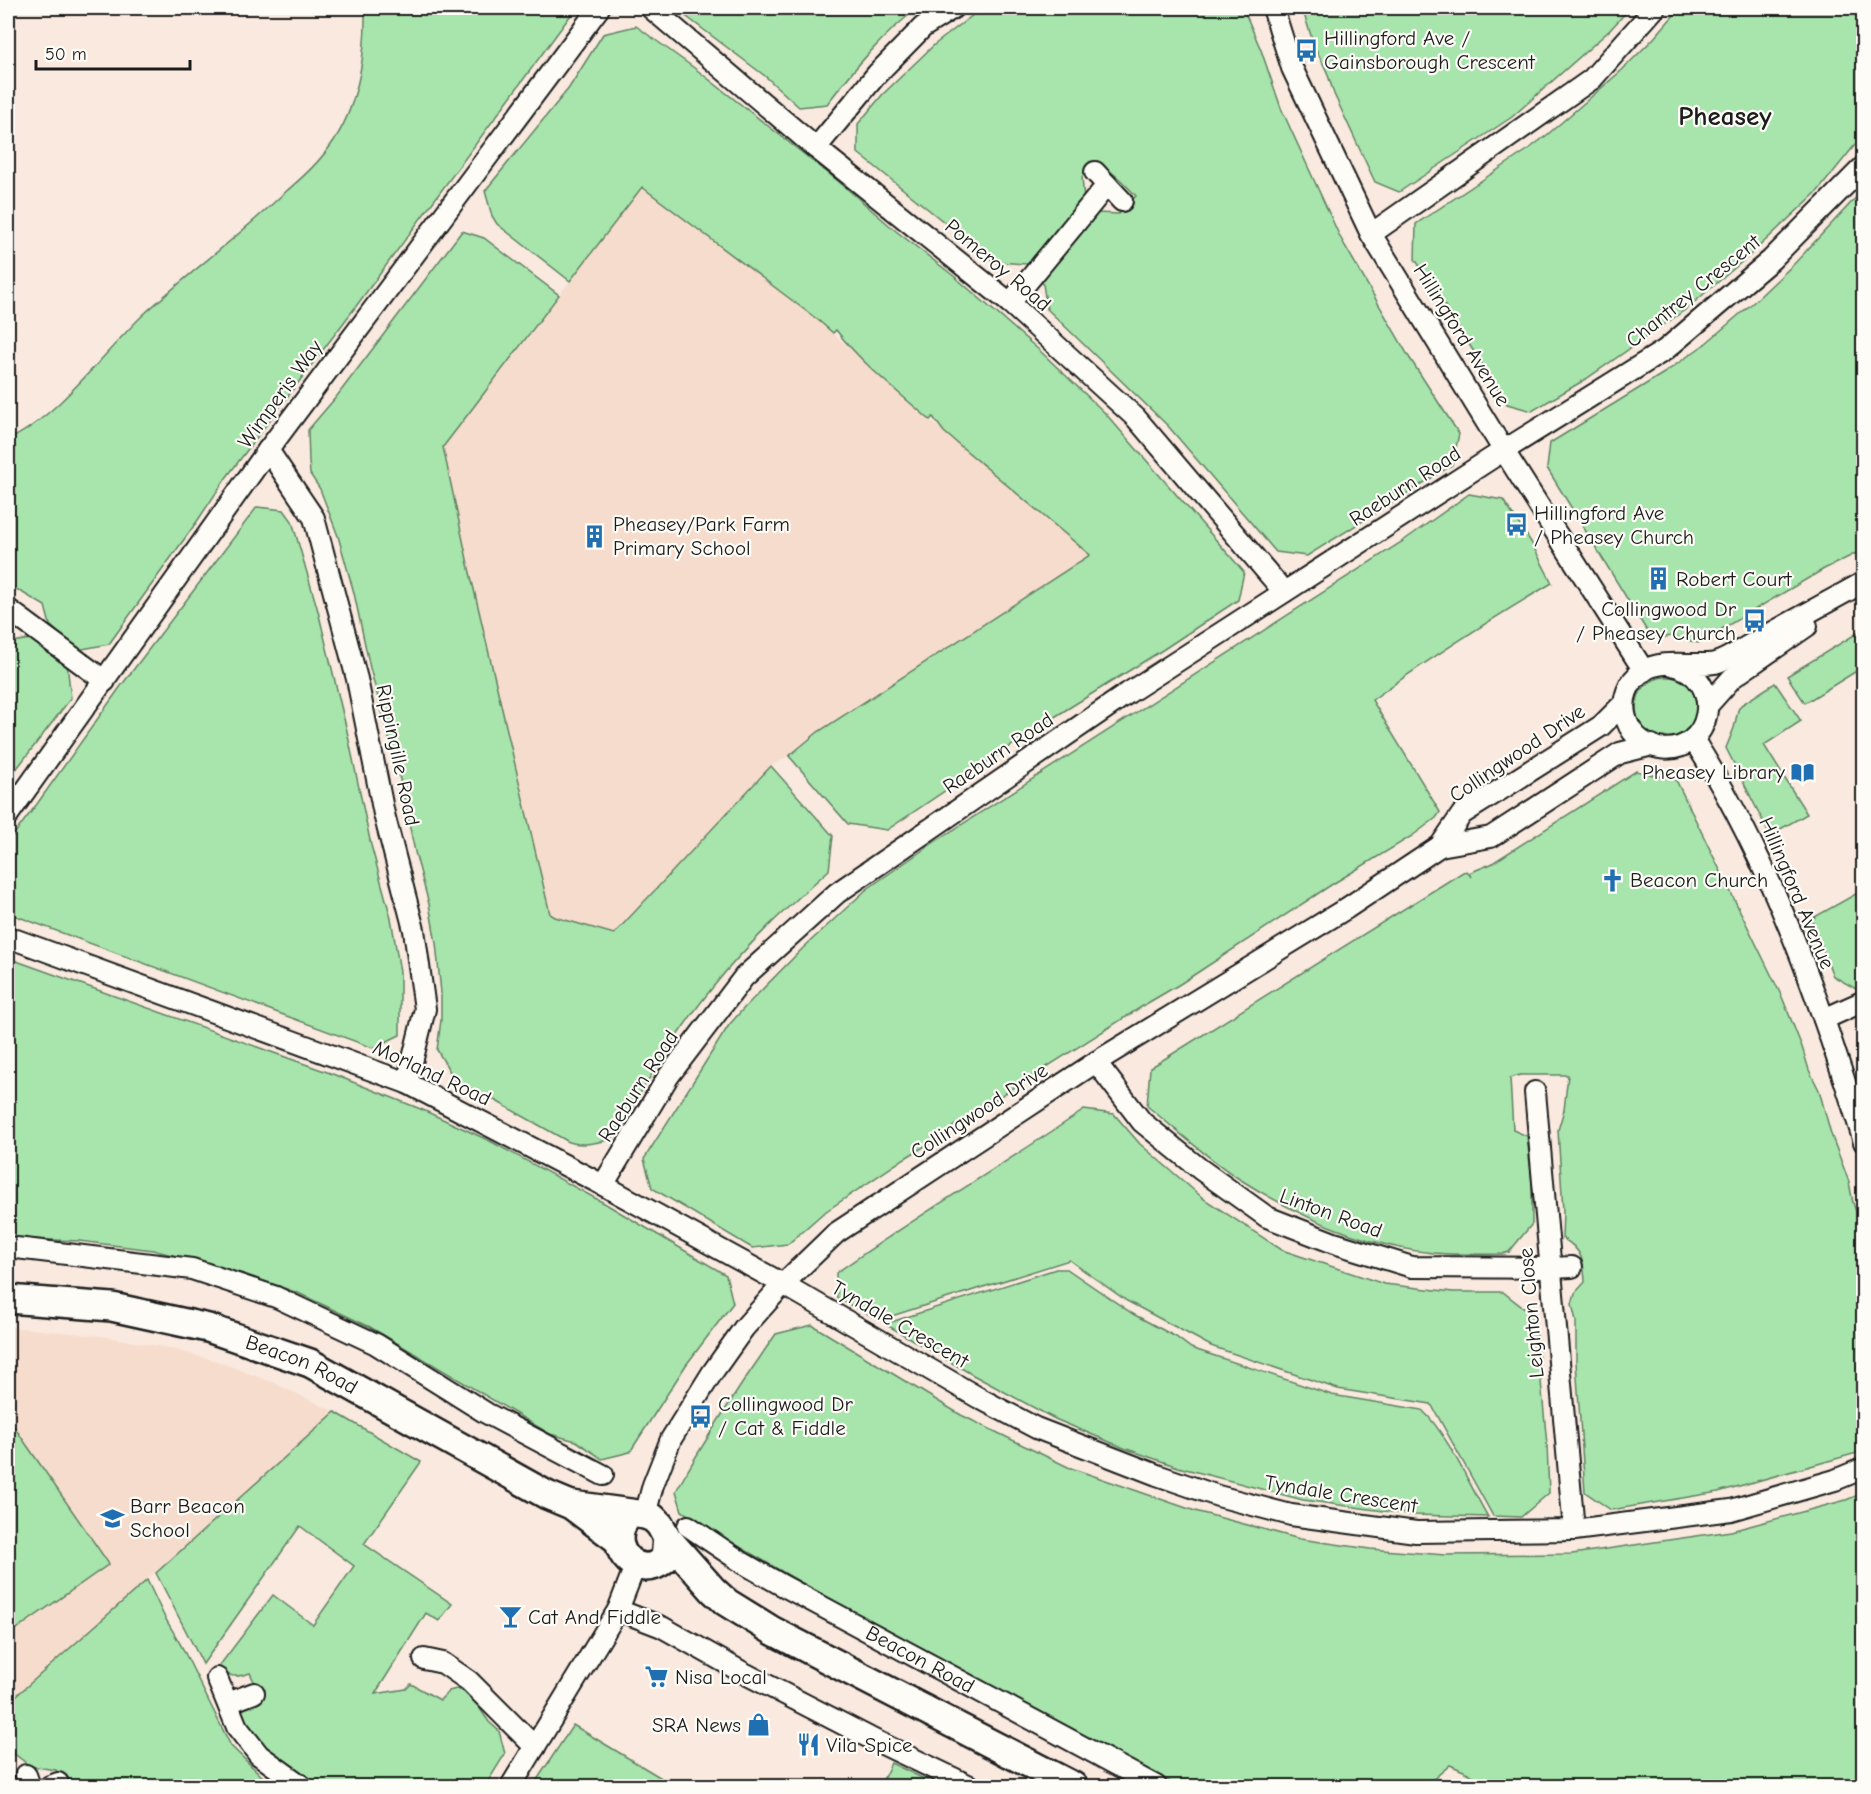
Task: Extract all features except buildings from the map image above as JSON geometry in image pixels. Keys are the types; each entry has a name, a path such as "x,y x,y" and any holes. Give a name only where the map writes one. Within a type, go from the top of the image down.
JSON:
{"main road":[{"name":"Beacon Road","path":"8,1299 112,1307 208,1328 310,1363 547,1495 571,1505 618,1540 622,1552 646,1566 713,1590"},
{"name":"Beacon Road","path":"571,1505 640,1514 677,1532 713,1590 726,1602 773,1631 1073,1786"},
{"path":"618,1540 625,1520 640,1514"},
{"path":"646,1566 665,1559 677,1532"}],"street":[{"name":"Wimperis Way","path":"8,815 268,450 599,8"},
{"name":"Pomeroy Road","path":"651,8 816,148 1010,303 1136,418 1284,592"},
{"path":"816,148 878,74 923,27 952,8"},
{"name":"Hillingford Avenue","path":"1273,8 1292,68 1371,234 1504,451 1644,671"},
{"path":"1371,234 1592,79 1655,8"},
{"name":"Chantrey Crescent","path":"1504,451 1665,350 1771,260 1863,166"},
{"path":"1010,303 1101,179 1122,201"},
{"name":"Rippingille Road","path":"268,450 314,518 357,679 384,814 414,930 425,1009 407,1083"},
{"name":"Raeburn Road","path":"603,1185 668,1077 744,977 837,893 1128,693 1504,451"},
{"path":"1644,671 1657,666 1716,663 1863,584"},
{"path":"1708,705 1732,678 1863,584"},
{"path":"9,610 105,681"},
{"path":"1672,665 1695,676 1703,687 1708,705 1705,723 1693,739"},
{"name":"Collingwood Drive","path":"640,1514 671,1439 744,1328 783,1284 836,1233 1096,1062 1347,908 1440,846 1462,814 1601,726 1623,704 1629,687 1644,671"},
{"path":"1623,704 1625,717 1632,730 1643,741 1652,745"},
{"name":"Hillingford Avenue","path":"1693,739 1721,783 1767,875 1824,1019 1863,1142"},
{"name":"Collingwood Drive","path":"1440,846 1491,837 1620,753 1652,745 1671,748 1693,739"},
{"name":"Morland Road","path":"8,937 407,1083 603,1185 783,1284"},
{"path":"1824,1019 1863,1001"},
{"name":"Linton Road","path":"1096,1062 1142,1122 1200,1169 1267,1217 1412,1267 1552,1269 1572,1266"},
{"name":"Leighton Close","path":"1535,1092 1574,1530"},
{"path":"8,1247 192,1269 276,1297 376,1344 485,1418 603,1475"},
{"name":"Tyndale Crescent","path":"783,1284 969,1392 1036,1428 1218,1496 1291,1515 1416,1532 1574,1530 1731,1510 1835,1480 1863,1468"},
{"name":"Beacon Road","path":"677,1532 743,1563 1156,1786"},
{"path":"511,1786 646,1566"},
{"path":"618,1610 662,1627 870,1738 970,1786"},
{"path":"424,1659 443,1663 469,1681 535,1746"},
{"path":"218,1678 237,1727 259,1755 302,1786"},
{"path":"228,1703 254,1693"}],"shaded area":[{"path":"642,187 818,320 922,413 1090,555 834,722 789,756 771,766 614,934 550,914 443,447"},
{"name":"Barr Beacon School","path":"8,1327 101,1336 164,1347 216,1361 272,1382 335,1412 8,1703"}],"green space":[{"path":"365,8 576,8 226,478 109,644 77,650 50,625 45,606 13,587 8,594 8,440 27,430 45,416 144,314 304,176 324,155 343,125 355,93 362,59"},
{"path":"675,8 918,8 870,53 827,104 799,107 765,76"},
{"path":"982,8 1243,8 1261,50 1281,108 1340,237 1409,357 1459,434 1452,465 1307,556 1276,552 1168,426 1047,309 1042,278 1097,213 1119,214 1136,196 1122,181 1104,167 1093,163 1082,177 1084,199 1028,264 994,262 858,153 858,124 883,94 934,45"},
{"path":"1302,8 1630,8 1610,30 1512,117 1399,192 1375,182 1334,94"},
{"path":"1680,8 1863,8 1863,135 1818,191 1750,255 1685,310 1586,379 1532,411 1507,404 1415,259 1416,224 1547,135 1621,71"},
{"path":"636,26 697,70 838,181 896,231 955,277 1039,350 1105,413 1244,572 1238,600 1048,721 887,830 848,824 789,756 818,732 1090,555 944,432 933,417 930,420 893,388 857,354 836,330 833,333 642,187 570,281 497,224 492,216 485,191 569,88 603,34"},
{"path":"1863,190 1863,550 1824,569 1698,643 1672,636 1659,638 1650,636 1547,468 1550,443 1664,373 1705,344 1795,263"},
{"path":"462,231 484,238 559,295 443,447 550,914 614,934 771,766 833,836 829,870 754,941 713,987 673,1042 612,1139 590,1144 569,1142 496,1101 456,1082 437,1050 441,1020 441,993 429,904 415,852 399,775 370,668 354,593 338,536 320,489 310,474 308,430 337,396"},
{"path":"1469,494 1503,500 1531,542 1552,583 1460,640 1372,700 1440,812 1436,818 1412,836 1331,885 1180,984 955,1125 939,1138 822,1214 788,1244 752,1248 652,1188 644,1159 729,1025 803,948 867,889 936,841 1403,541"},
{"path":"257,507 284,510 292,521 318,611 371,845 391,918 400,972 400,1035 373,1048 8,913 8,842 121,686"},
{"path":"1859,632 1863,639 1863,667 1805,703 1787,676"},
{"path":"8,639 12,642 31,639 67,664 71,698 8,780"},
{"path":"1667,677 1689,686 1698,708 1689,730 1667,739 1645,730 1636,708 1645,686"},
{"path":"1775,683 1801,721 1764,745 1807,814 1770,835 1726,748 1741,705"},
{"path":"1636,771 1676,780 1782,997 1809,1070 1819,1090 1864,1233 1864,1451 1718,1492 1611,1510 1585,1492 1576,1362 1576,1321 1572,1304 1575,1293 1585,1282 1585,1275 1578,1251 1562,1238 1563,1211 1558,1130 1564,1110 1568,1075 1520,1075 1510,1078 1513,1130 1527,1136 1532,1184 1532,1224 1509,1252 1502,1254 1442,1254 1408,1249 1357,1236 1309,1217 1285,1206 1229,1172 1147,1106 1150,1068 1463,872 1467,871 1471,877 1469,873 1491,864"},
{"path":"1863,890 1863,986 1856,989 1833,976 1811,919"},
{"path":"8,958 330,1073 423,1110 490,1141 604,1203 726,1275 733,1303 686,1365 630,1452 602,1459 576,1441 550,1434 370,1327 298,1293 244,1274 153,1250 79,1241 8,1238"},
{"path":"1084,1110 1114,1114 1140,1144 1204,1199 1282,1250 1384,1284 1453,1292 1503,1292 1535,1317 1547,1445 1549,1493 1521,1517 1493,1516 1431,1404 1338,1389 1211,1346 1127,1301 1069,1260 879,1320 837,1298 836,1273"},
{"path":"1056,1269 1067,1269 1133,1314 1176,1337 1191,1348 1332,1395 1422,1410 1449,1446 1488,1517 1413,1515 1303,1500 1178,1467 1124,1448 1055,1419 885,1324"},
{"path":"812,1325 961,1415 1068,1467 1195,1511 1300,1539 1370,1549 1445,1555 1572,1554 1731,1531 1846,1500 1863,1493 1863,1786 1487,1786 1468,1773 1450,1765 1428,1786 1178,1786 870,1622 719,1535 682,1511 676,1491 724,1411 776,1334"},
{"path":"335,1412 421,1462 364,1544 452,1604 439,1621 426,1613 375,1694 406,1689 411,1684 440,1700 449,1691 456,1689 469,1693 489,1722 499,1731 505,1754 485,1786 314,1786 273,1758 239,1715 258,1690 250,1673 233,1676 217,1669 273,1595 313,1625 354,1566 300,1526 203,1664 156,1573"},
{"path":"8,1418 109,1564 8,1635"},
{"path":"147,1580 231,1746 272,1786 67,1786 56,1770 30,1766 8,1749 8,1703"},
{"path":"573,1725 668,1782 664,1786 533,1786"},
{"path":"891,1763 939,1786 880,1786"}],"place":[{"name":"Hillingford Ave / Gainsborough Crescent","path":"1306,50"},
{"name":"Hillingford Ave / Pheasey Church","path":"1516,525"},
{"name":"Pheasey/Park Farm Primary School","path":"595,536"},
{"name":"Robert Court","path":"1658,579"},
{"name":"Collingwood Dr / Pheasey Church","path":"1754,621"},
{"name":"Pheasey Library","path":"1803,772"},
{"name":"Beacon Church","path":"1612,880"},
{"name":"Collingwood Dr / Cat & Fiddle","path":"700,1416"},
{"name":"Barr Beacon School","path":"112,1518"},
{"name":"Cat And Fiddle","path":"510,1617"},
{"name":"Nisa Local","path":"657,1677"},
{"name":"SRA News","path":"759,1725"},
{"name":"Vila Spice","path":"808,1745"}],"district":[{"name":"Pheasey","path":"1725,116"}]}
